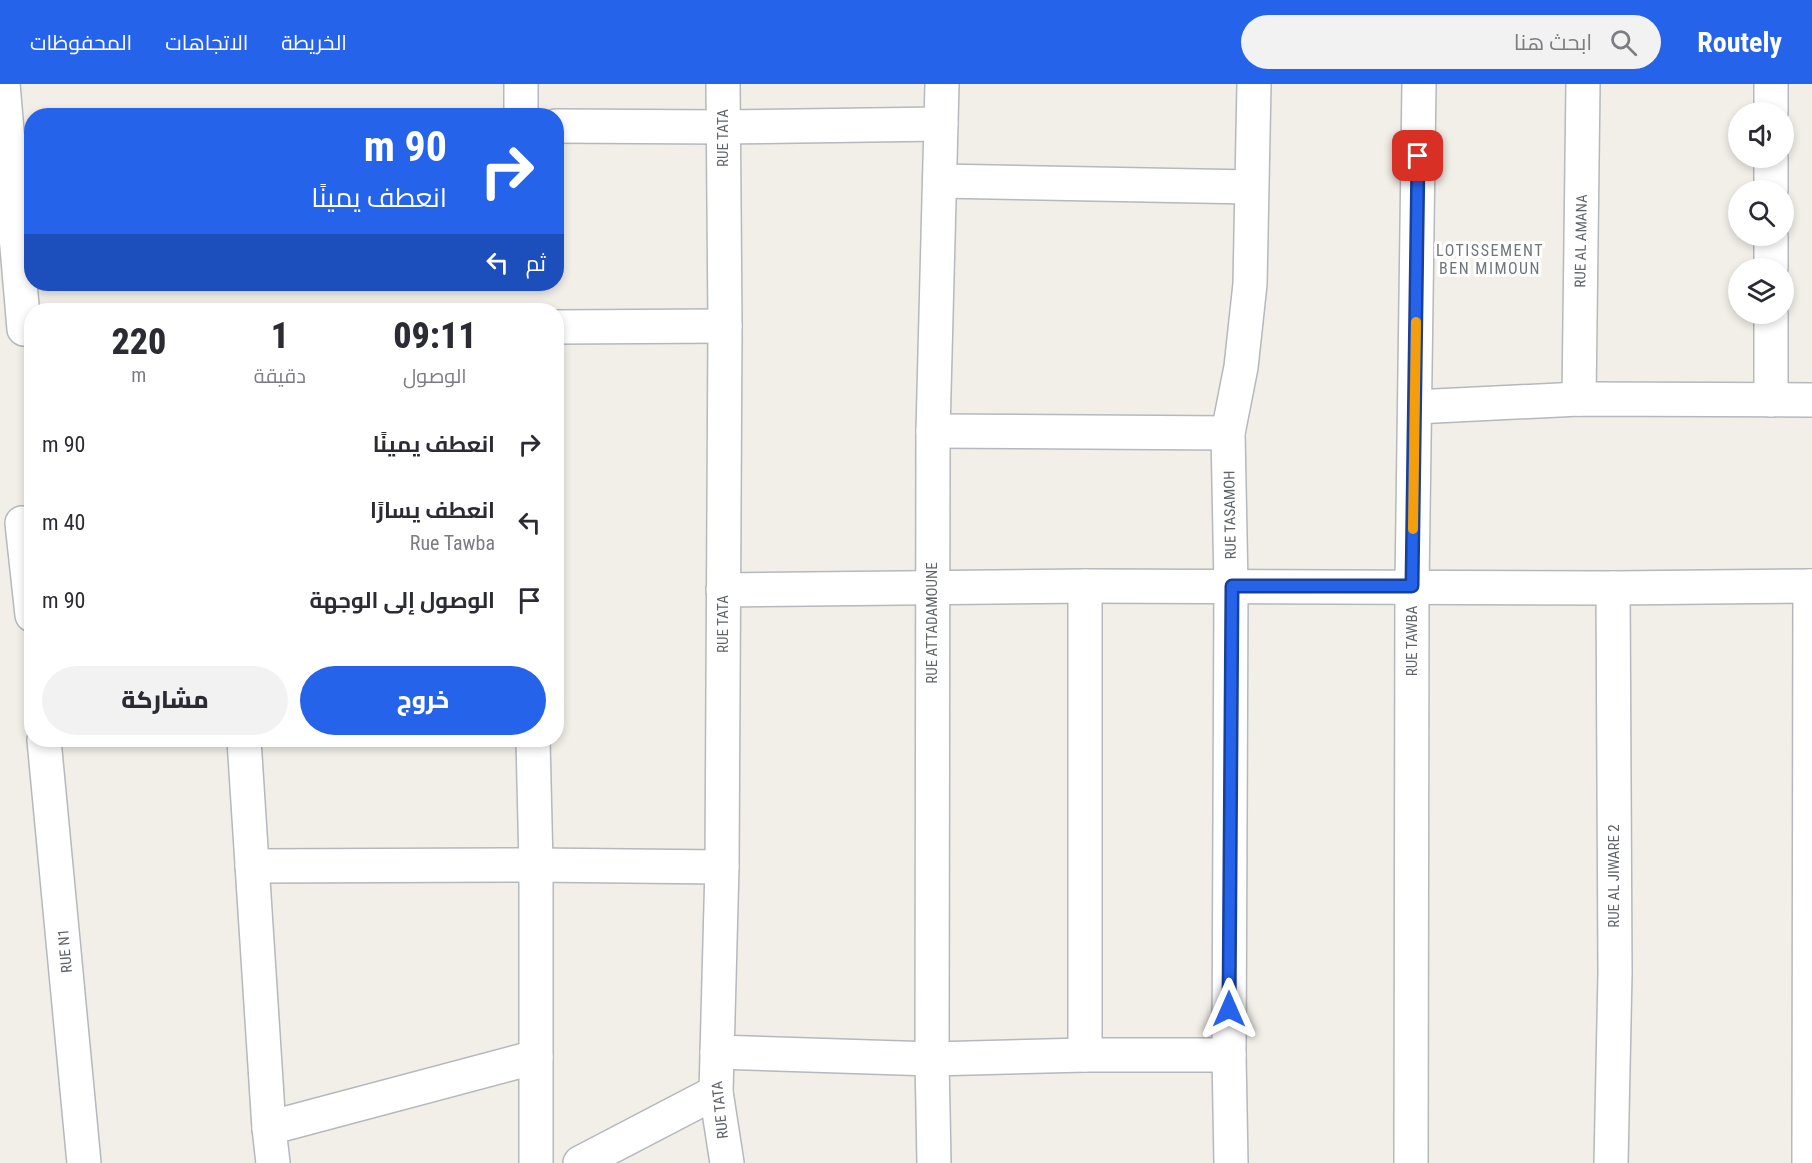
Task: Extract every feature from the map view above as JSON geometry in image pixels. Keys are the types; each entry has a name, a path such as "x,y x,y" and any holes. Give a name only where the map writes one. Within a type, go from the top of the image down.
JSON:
{"street":[{"path":"3,84 19,130 18,329"},
{"path":"520,108 521,84"},
{"name":"RUE TATA","path":"723,84 722,867 716,1092 727,1163"},
{"name":"RUE ATTADAMOUNE","path":"934,1163 932,1059 933,431 942,84"},
{"name":"RUE TASAMOH","path":"1231,1163 1229,1055 1232,586 1228,433 1241,367 1250,284 1254,84"},
{"name":"RUE TAWBA","path":"1411,1163 1412,586 1419,84"},
{"name":"RUE AL AMANA","path":"1579,399 1583,84"},
{"path":"1771,84 1771,102"},
{"path":"564,126 723,127 941,124"},
{"path":"939,181 1251,187"},
{"path":"1771,324 1771,400"},
{"path":"564,327 724,326"},
{"path":"1415,407 1579,399 1812,400"},
{"path":"933,431 1228,433"},
{"path":"18,523 24,562"},
{"path":"723,590 1085,586 1612,588 1811,586 1809,1163"},
{"path":"1085,586 1085,1055"},
{"name":"RUE AL JIWARE 2","path":"1611,1163 1615,973 1612,588"},
{"name":"RUE N1","path":"45,747 84,1163"},
{"path":"244,747 268,1128 273,1163"},
{"path":"533,747 536,865 536,1163"},
{"path":"252,866 722,867"},
{"path":"717,1052 932,1059 1085,1055 1229,1055"},
{"path":"268,1128 536,1057"},
{"path":"580,1163 716,1092"}],"slow traffic":[{"path":"1413,529 1416,322"}],"district":[{"name":"LOTISSEMENT BEN MIMOUN","path":"1490,259"}],"route":[{"path":"1229,1009 1232,586 1412,586 1418,156"}]}
